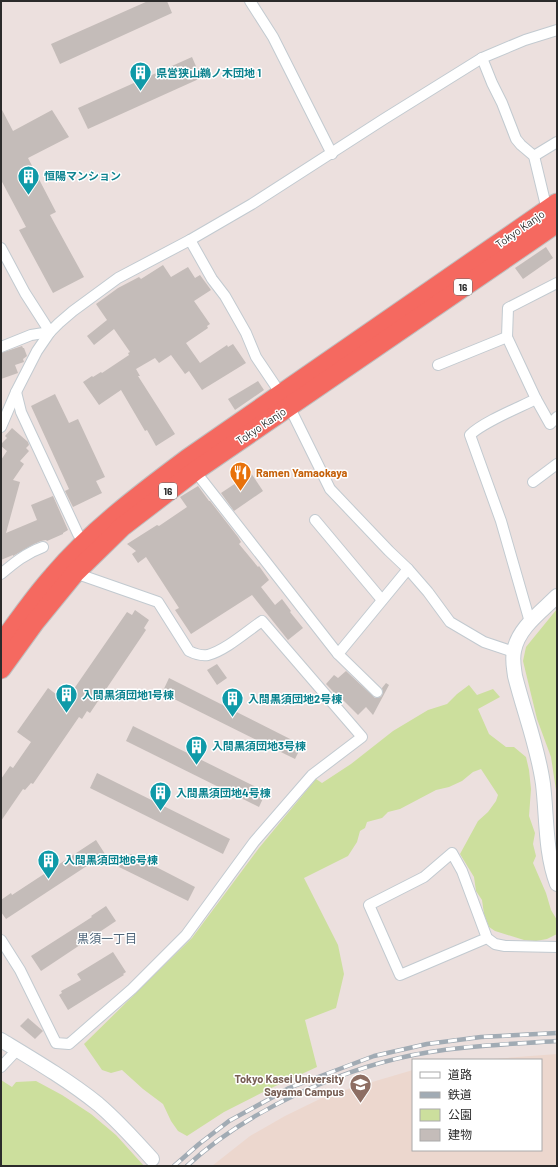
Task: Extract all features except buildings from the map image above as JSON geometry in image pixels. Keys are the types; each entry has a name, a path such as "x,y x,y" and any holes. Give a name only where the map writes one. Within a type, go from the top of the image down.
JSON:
{"highway":[{"name":"Tokyo Kanjo","path":"1,644 53,575 84,543 172,470 285,400 554,219"},
{"name":"Tokyo Kanjo","path":"1,669 35,622 75,573 122,527 285,400"}],"street":[{"path":"250,1 273,37 332,154"},
{"path":"1,427 16,392 37,350 50,332 73,311 118,278 190,240 252,204 482,58 525,40 557,30"},
{"path":"482,58 516,138 521,145 534,156 554,219"},
{"path":"534,156 557,142"},
{"path":"190,240 212,279 225,296 246,333 256,357 285,400 330,489 408,569 428,592 450,622 484,642 514,652"},
{"path":"1,248 25,293 50,332"},
{"path":"557,283 508,308 507,337 536,399 550,424 557,417"},
{"path":"1,347 31,335 50,332"},
{"path":"438,365 507,337"},
{"path":"16,392 21,412 79,537 84,543"},
{"path":"530,622 501,521 470,435 492,420 536,399"},
{"path":"533,482 557,464"},
{"path":"195,471 338,654 377,692"},
{"path":"315,520 382,600"},
{"path":"1,574 8,567 28,554 43,547"},
{"path":"338,654 408,569"},
{"path":"1,940 20,970 56,1043 69,1044 132,989 186,935 254,842 312,774 362,737 262,621 225,646 207,655 195,654 189,651 158,602 75,573"},
{"path":"557,596 530,622 518,637 514,652 515,676 539,762 543,783 550,861 557,884"},
{"path":"487,938 400,975 369,905 424,877 452,854 462,871 487,938 495,944 505,946 557,947"},
{"path":"1,1040 98,1104 123,1127 152,1159"},
{"path":"1,1067 17,1050"}],"shaded area":[{"name":"Tokyo Kasei University Sayama Campus","path":"557,1054 557,1166 212,1166 250,1136 285,1116 328,1095 412,1070 412,1151 542,1151 542,1059 493,1059"}],"green space":[{"path":"557,609 557,797 551,757 537,719 523,661 526,647"},
{"path":"469,685 477,695 493,689 500,697 478,709 489,734 506,747 514,747 526,757 531,789 529,816 535,833 533,844 536,856 533,863 546,893 551,910 557,920 557,934 547,939 536,941 524,940 495,931 489,927 484,914 482,900 476,891 474,877 460,854 478,821 488,812 496,801 498,795 481,769 473,772 462,781 449,787 436,790 400,809 388,812 382,818 367,822 365,828 360,831 357,842 348,856 304,878 338,945 344,974 336,1008 305,1020 317,1067 224,1112 187,1136 178,1131 171,1121 163,1104 143,1089 122,1070 111,1073 102,1070 84,1044 192,938 259,848 316,779 322,783 351,764 393,731 428,710 447,704"},
{"path":"1,1080 12,1087 16,1082 36,1081 62,1095 91,1114 116,1135 144,1166 1,1166"}],"railway":[{"path":"174,1166 229,1121 289,1088 374,1056 427,1044 481,1037 557,1033"},
{"path":"187,1166 212,1145 239,1126 269,1108 301,1092 366,1067 399,1058 430,1052 493,1045 557,1041"}],"place":[{"name":"県営狭山鵜ノ木団地 1","path":"140,92"},
{"name":"恒陽マンション","path":"28,196"},
{"name":"Ramen Yamaokaya","path":"241,492"},
{"name":"入間黒須団地1号棟","path":"67,714"},
{"name":"入間黒須団地2号棟","path":"232,718"},
{"name":"入間黒須団地3号棟","path":"196,766"},
{"name":"入間黒須団地4号棟","path":"160,812"},
{"name":"入間黒須団地6号棟","path":"49,880"},
{"name":"Tokyo Kasei University Sayama Campus","path":"360,1104"}],"district":[{"name":"黒須一丁目","path":"107,939"}]}
